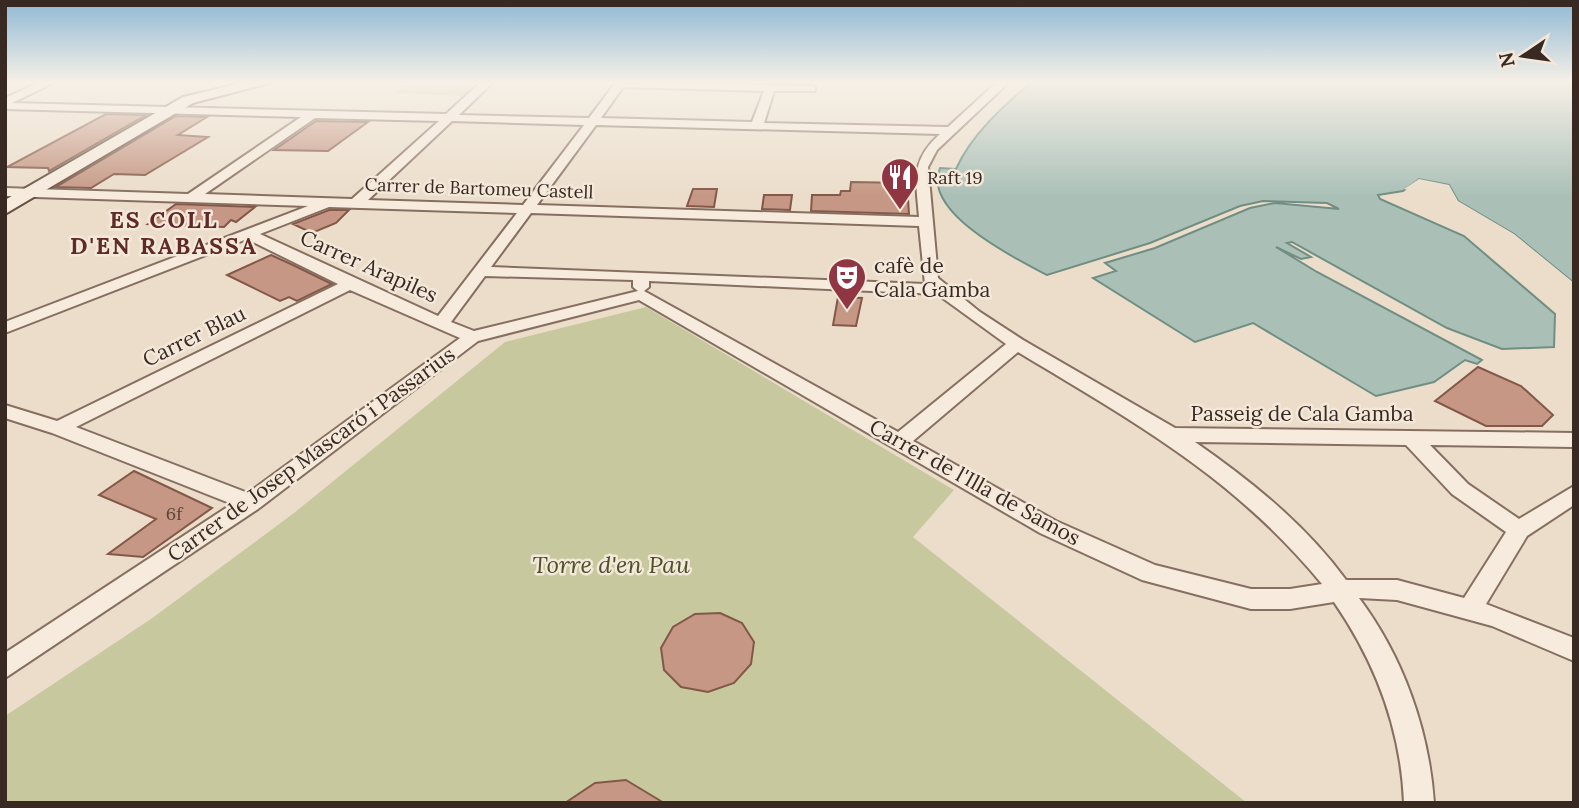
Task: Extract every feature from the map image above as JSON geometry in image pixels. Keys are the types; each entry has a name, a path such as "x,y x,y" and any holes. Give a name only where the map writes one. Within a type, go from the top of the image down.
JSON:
{"street":[{"path":"5,208 156,120"},
{"path":"191,198 305,120"},
{"path":"356,204 446,120"},
{"path":"481,120 951,131"},
{"path":"757,125 759,120"},
{"path":"939,289 930,280 922,167 932,148 963,120"},
{"path":"442,322 592,122"},
{"name":"Carrer de Bartomeu Castell","path":"5,192 926,222"},
{"path":"5,328 330,203"},
{"name":"Carrer Arapiles","path":"248,234 349,284 472,337"},
{"path":"480,271 641,286 939,289"},
{"name":"Carrer Blau","path":"59,428 349,284"},
{"name":"Carrer de Josep Mascaró i Passarius","path":"5,667 250,503 472,337 641,286"},
{"name":"Carrer de l'Illa de Samos","path":"641,286 1048,527 1150,573 1251,599 1290,599 1340,589 1397,590 1470,609 1574,650"},
{"name":"Passeig de Cala Gamba","path":"939,289 1017,344 1171,435 1574,440"},
{"path":"900,441 1017,344"},
{"path":"5,411 59,428 250,503"},
{"path":"1171,435 1248,492 1299,540 1340,589 1389,672 1415,754 1419,803"},
{"path":"1409,436 1460,489 1519,530"},
{"path":"1470,609 1519,530 1574,494"}],"green space":[{"name":"Torre d'en Pau","path":"646,307 954,490 913,537 1247,803 5,803 5,716 151,619 294,513 505,342"}],"shaded area":[{"path":"991,120 1574,120 1574,283 1514,234 1458,201 1449,185 1419,179 1403,191 1378,195 1380,199 1464,236 1555,314 1554,347 1502,349 1447,328 1292,242 1287,243 1311,257 1301,259 1276,247 1317,272 1482,360 1477,364 1465,360 1434,382 1376,396 1253,323 1195,342 1093,278 1116,271 1105,263 1155,248 1250,208 1275,203 1339,209 1327,203 1263,201 1240,206 1150,243 1047,275 975,232 957,217 944,201 938,185 940,168 956,169 970,144"}],"pier":[{"path":"1419,179 1449,185 1458,201 1514,234 1574,283 1574,286 1512,237 1456,204 1446,187 1420,183 1408,190 1404,189"}],"building":[{"path":"95,120 138,120 49,171 48,168 7,167"},
{"path":"170,120 203,120 178,135 208,137 145,175 114,174 91,188 56,187"},
{"path":"316,121 368,122 328,151 274,150"},
{"path":"851,182 907,183 909,214 811,211 812,195 840,195 841,191 850,191"},
{"path":"693,189 717,189 714,207 687,206"},
{"path":"764,195 792,195 790,210 762,209"},
{"path":"176,204 255,207 236,222 231,220 224,227 148,224"},
{"path":"329,210 349,210 336,223 312,233 293,224"},
{"path":"271,255 332,284 297,301 289,297 280,301 227,275"},
{"name":"cafè de Cala Gamba","path":"838,297 862,298 856,326 833,325"},
{"path":"1478,367 1521,386 1553,415 1542,426 1486,426 1435,401"},
{"path":"134,471 212,508 143,557 108,554 156,519 99,495"},
{"path":"720,613 742,623 754,642 751,664 734,683 708,692 681,687 664,670 661,648 673,627 695,614"},
{"path":"626,780 664,803 565,803 595,783"}],"place":[{"name":"Raft 19","path":"900,211"},
{"name":"cafè de Cala Gamba","path":"847,311"}],"district":[{"name":"ES COLL D'EN RABASSA","path":"164,232"}]}
